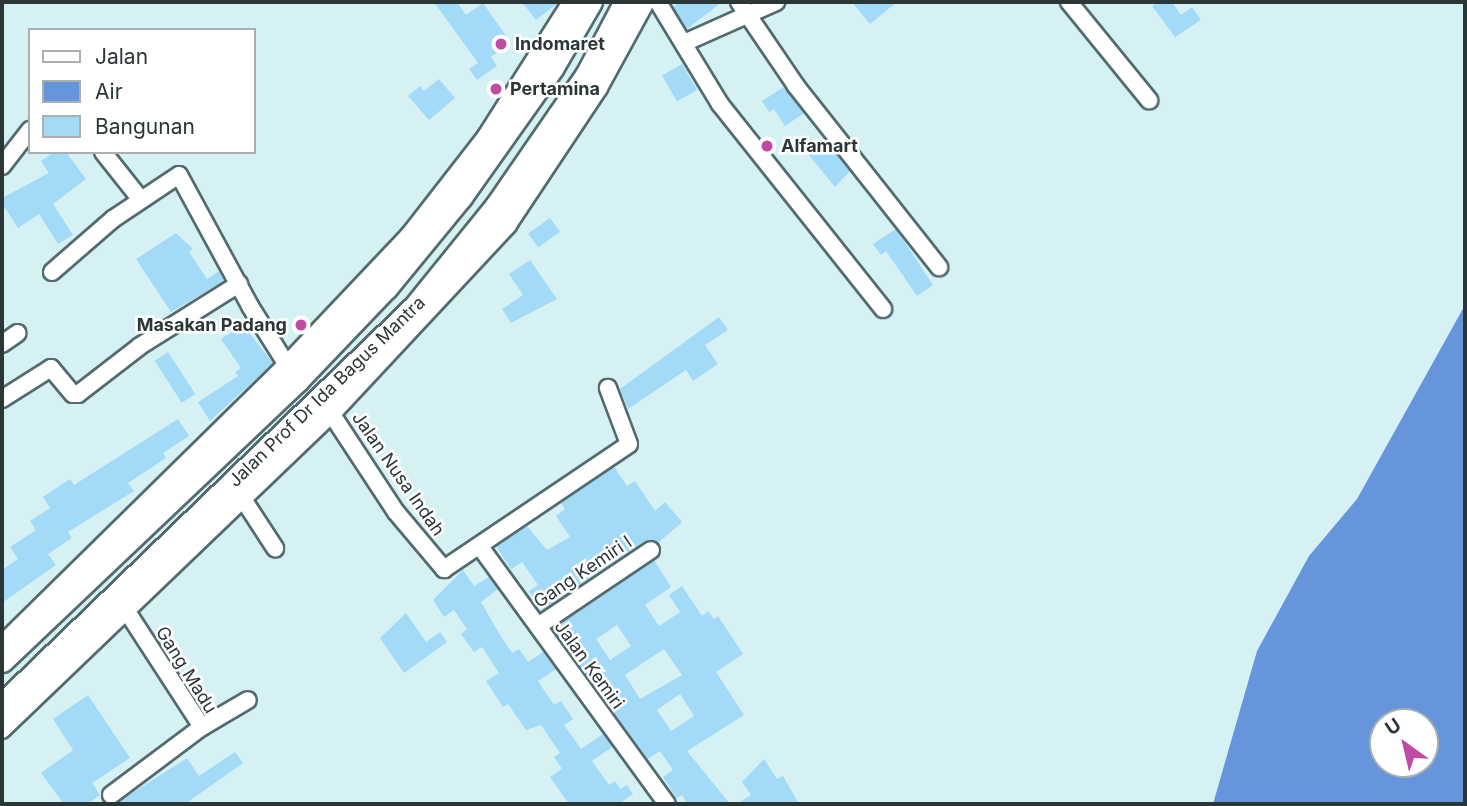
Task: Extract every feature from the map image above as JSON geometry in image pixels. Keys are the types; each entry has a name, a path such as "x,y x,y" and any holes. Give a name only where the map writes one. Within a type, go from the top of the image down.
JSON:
{"highway":[{"name":"Jalan Prof Dr Ida Bagus Mantra","path":"2,655 292,372 386,288 460,197 552,68 590,2"},
{"name":"Jalan Prof Dr Ida Bagus Mantra","path":"2,707 327,407 416,309 497,208 588,76 627,2"}],"street":[{"path":"52,272 141,200 179,175 239,284 292,372 426,215 486,136 571,2"},
{"path":"2,730 243,499 327,407 508,225 599,88 646,2"},
{"path":"658,2 720,104 883,309"},
{"path":"739,2 815,112 939,267"},
{"path":"684,43 776,2"},
{"path":"1069,2 1149,100"},
{"path":"2,166 28,133"},
{"path":"105,154 141,200"},
{"path":"2,399 51,368 73,394 78,394 140,346 239,284"},
{"path":"2,344 18,333"},
{"path":"481,548 629,444 608,388"},
{"name":"Jalan Nusa Indah","path":"327,407 396,512 444,569 481,548"},
{"path":"243,499 275,548"},
{"name":"Jalan Kemiri","path":"481,548 667,804"},
{"name":"Gang Kemiri I","path":"538,626 651,550"},
{"name":"Gang Madu","path":"111,795 202,727 125,610"},
{"path":"202,727 248,700"}],"water":[{"path":"1465,305 1465,804 1213,804 1257,651 1309,556 1357,499"}],"building":[{"path":"434,2 457,2 466,15 483,3 511,43 491,57 497,66 477,80 469,69 478,63"},
{"path":"522,2 559,2 536,20"},
{"path":"680,2 722,2 687,29 673,7"},
{"path":"852,2 897,2 870,24"},
{"path":"1159,2 1172,2 1181,15 1192,7 1201,20 1175,37 1152,6"},
{"path":"682,64 697,90 677,101 662,76"},
{"path":"439,79 455,98 429,120 408,96 420,86 424,91"},
{"path":"784,87 804,113 785,126 774,109 769,112 762,101"},
{"path":"815,141 821,150 829,145 850,171 835,187 803,148"},
{"path":"51,154 67,154 86,179 53,204 73,235 58,244 39,214 18,228 2,203 2,198 49,173 41,161"},
{"path":"550,218 560,232 538,248 528,234"},
{"path":"896,229 933,285 917,296 886,251 881,255 873,244"},
{"path":"176,233 193,249 189,252 207,279 219,271 224,281 171,312 136,259"},
{"path":"530,260 557,299 511,323 502,309 523,295 509,274"},
{"path":"719,317 728,330 705,345 718,364 693,381 686,370 628,409 620,389"},
{"path":"247,322 253,331 250,334 273,363 210,421 198,402 238,376 235,372 241,368 221,339"},
{"path":"168,352 195,394 182,403 155,361"},
{"path":"178,419 189,436 163,453 166,458 128,483 134,491 68,532 72,538 48,554 56,565 2,603 2,570 18,559 10,547 36,530 30,521 50,508 43,497 70,479 74,485"},
{"path":"614,467 627,486 635,481 655,511 665,502 682,522 658,543 645,541 544,609 539,607 529,591 538,585 522,562 511,569 496,546 527,526 547,550 570,537 556,516 565,509 561,503"},
{"path":"654,560 671,587 645,605 659,626 680,612 669,595 682,586 702,616 708,611 714,619 718,616 743,654 716,672 744,715 687,751 730,804 688,804 682,795 677,798 663,777 673,770 660,751 648,759 553,629","holes":["617,625 631,646 610,660 596,639","664,649 682,675 640,699 625,675","680,694 694,716 671,731 657,710"]},
{"path":"463,570 474,586 489,577 498,589 481,602 512,653 519,649 528,662 543,652 556,669 538,681 554,705 561,701 573,719 564,725 581,749 603,734 612,747 592,761 609,785 615,781 620,789 627,785 633,794 619,804 569,804 550,777 562,769 554,757 560,753 541,725 526,730 508,704 503,707 486,681 499,673 482,647 474,652 461,634 467,629 454,610 444,617 433,600"},
{"path":"406,613 426,642 440,632 447,642 404,673 380,638"},
{"path":"88,695 130,758 92,783 100,795 87,804 64,804 41,773 73,750 53,719"},
{"path":"235,752 243,763 185,804 115,804 187,758 199,776"},
{"path":"764,759 777,779 783,776 799,804 736,804 751,795 742,782"}],"place":[{"name":"Indomaret","path":"501,44"},
{"name":"Pertamina","path":"496,89"},
{"name":"Alfamart","path":"767,146"},
{"name":"Masakan Padang","path":"301,325"}]}
